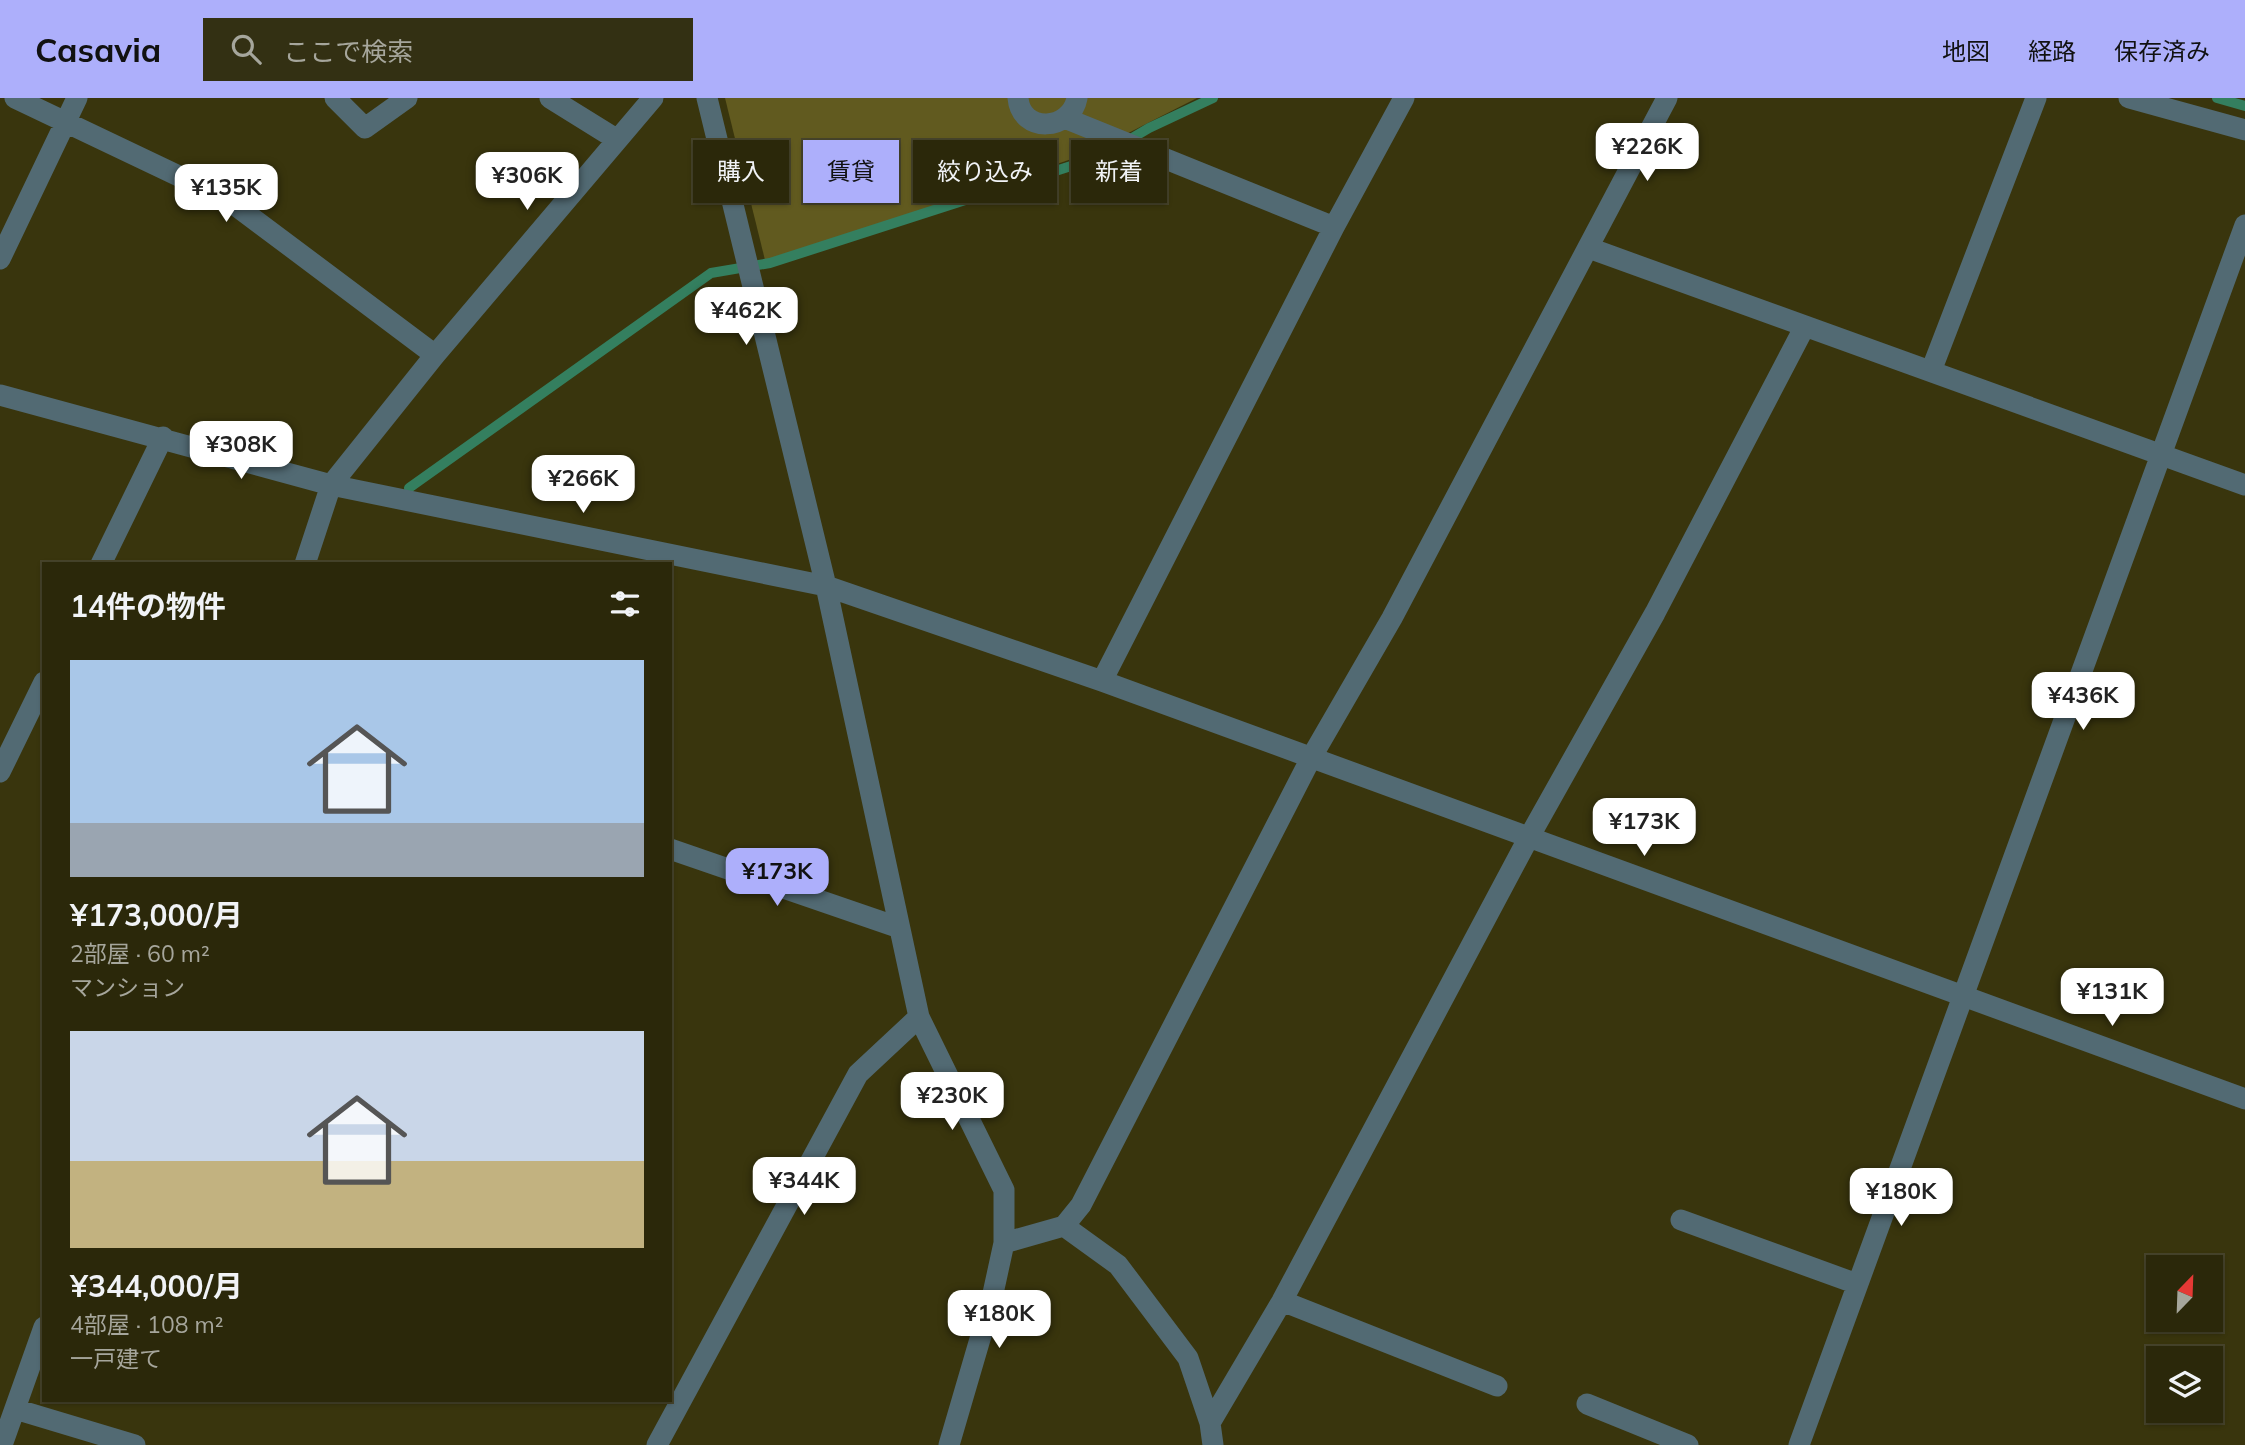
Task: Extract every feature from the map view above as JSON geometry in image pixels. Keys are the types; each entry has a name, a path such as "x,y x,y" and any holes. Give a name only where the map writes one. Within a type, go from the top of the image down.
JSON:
{"street":[{"path":"15,98 227,199 435,355"},
{"path":"0,259 77,98"},
{"path":"335,98 365,128 407,98"},
{"path":"550,98 616,139"},
{"path":"306,562 331,485 435,355 653,98"},
{"path":"707,98 826,586 897,927 919,1017 1004,1191 1004,1243 992,1298 949,1445"},
{"path":"1017,98 1025,117 1039,124 1053,124 1067,119 1076,107 1077,98"},
{"path":"1101,681 1334,227 1404,98"},
{"path":"1004,1243 1064,1226 1081,1205 1311,758 1392,618 1667,98"},
{"path":"1931,371 2036,98"},
{"path":"2129,98 2245,130"},
{"path":"1067,119 1334,227"},
{"path":"1799,1445 2245,225"},
{"path":"1589,248 2245,485"},
{"path":"1210,1423 1282,1301 1528,839 1655,613 1805,326"},
{"path":"0,395 163,437 331,485 826,586 1101,681 2245,1099"},
{"path":"102,562 163,437"},
{"path":"0,772 42,686"},
{"path":"672,850 897,927"},
{"path":"672,1400 858,1074 919,1017"},
{"path":"1681,1220 1857,1284"},
{"path":"1064,1226 1118,1265 1188,1358 1210,1423 1213,1445"},
{"path":"1282,1301 1497,1386"},
{"path":"2,1445 42,1333"},
{"path":"657,1445 670,1404"},
{"path":"1587,1404 1688,1445"},
{"path":"15,1409 135,1445"}],"shaded area":[{"path":"725,98 1197,98 1115,140 1071,140 1071,159 1057,164 1057,140 913,140 913,203 944,203 766,264 751,203 789,203 789,140 735,140"}],"waterway":[{"path":"409,488 711,273 770,263 1102,156 1149,128 1213,98"},
{"path":"2217,98 2245,106"}]}
